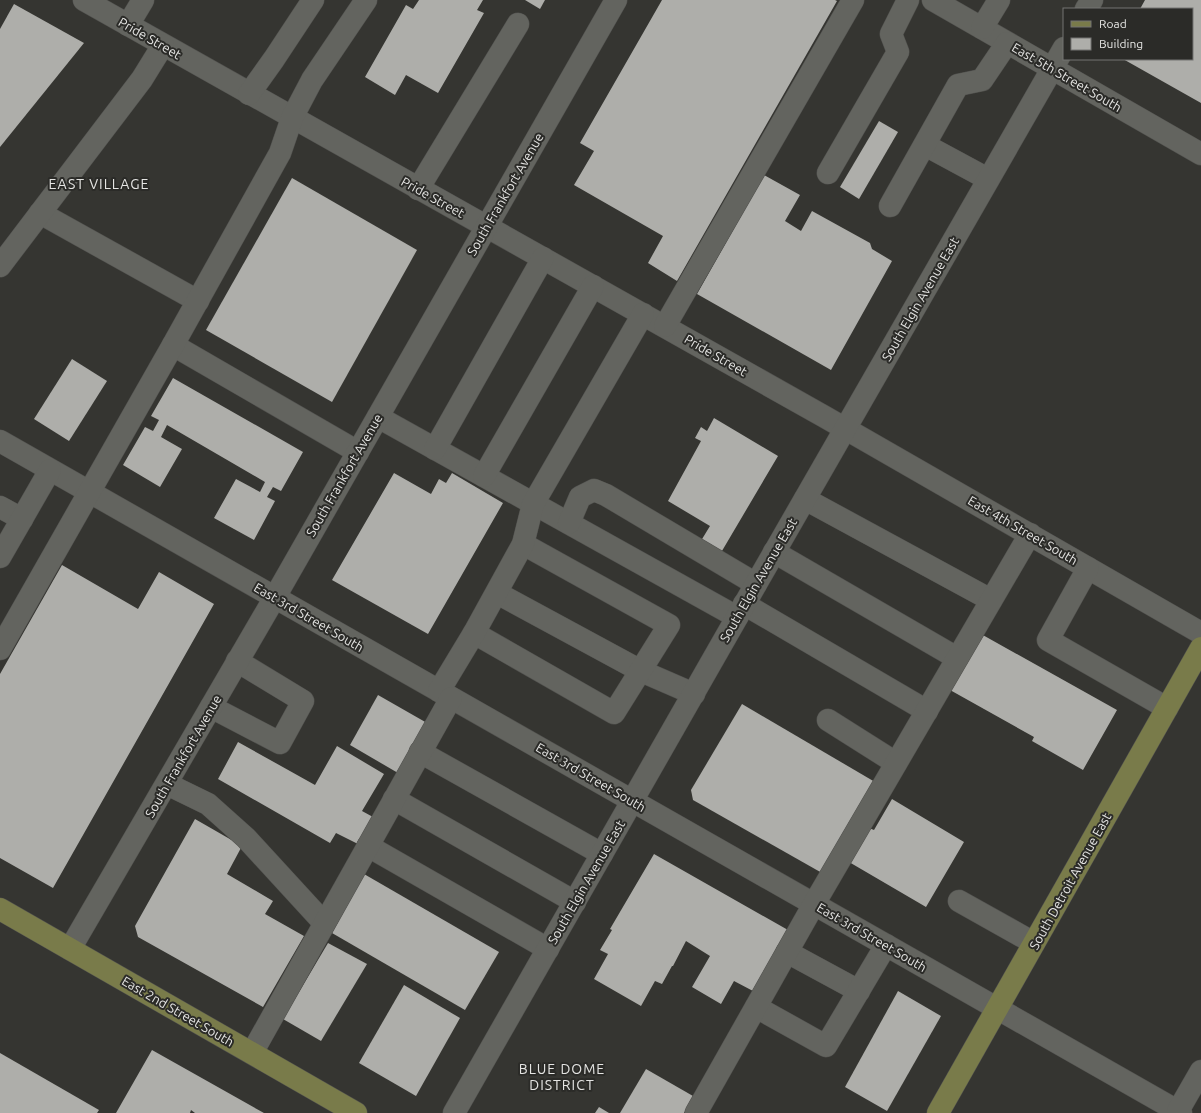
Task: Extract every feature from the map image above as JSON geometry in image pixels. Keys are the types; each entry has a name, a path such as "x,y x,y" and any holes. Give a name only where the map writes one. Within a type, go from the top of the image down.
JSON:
{"main road":[{"name":"South Detroit Avenue East","path":"938,1113 1201,648"},
{"name":"East 2nd Street South","path":"0,909 356,1113"}],"street":[{"name":"Pride Street","path":"84,0 845,428"},
{"path":"128,25 143,0"},
{"path":"249,94 313,0"},
{"path":"0,649 198,301 280,153 292,118 312,80 366,0"},
{"name":"South Frankfort Avenue","path":"70,949 275,597 616,0"},
{"path":"665,326 853,0"},
{"path":"828,173 898,52 890,34 908,0"},
{"name":"East 5th Street South","path":"934,0 1201,154"},
{"path":"982,28 999,0"},
{"path":"418,189 518,24"},
{"path":"890,206 958,86 982,80 1007,43"},
{"path":"0,266 142,79 163,45"},
{"name":"South Elgin Avenue East","path":"454,1113 1063,50"},
{"path":"925,145 988,179"},
{"path":"40,212 198,301"},
{"path":"435,449 543,258"},
{"path":"484,476 594,286"},
{"path":"252,1053 420,752 445,694 474,633 523,544 534,504 643,314"},
{"path":"173,345 358,452"},
{"path":"378,417 569,523 741,610 927,711"},
{"name":"East 4th Street South","path":"845,428 1201,633"},
{"name":"East 3rd Street South","path":"0,441 1180,1112"},
{"path":"0,557 50,470"},
{"path":"569,523 580,497 594,490 606,495 756,584"},
{"path":"805,499 991,600"},
{"path":"0,507 22,519"},
{"path":"696,1113 814,904 1030,534"},
{"path":"474,633 614,713 669,625 523,544"},
{"path":"774,552 957,658"},
{"path":"1088,568 1048,640 1167,708"},
{"path":"497,593 641,671 694,694"},
{"path":"211,707 280,743 303,701 237,661"},
{"path":"828,720 896,763"},
{"path":"420,752 602,854"},
{"path":"166,784 208,804 246,838 324,923"},
{"path":"394,799 574,902"},
{"path":"368,846 548,949"},
{"path":"959,901 1034,943"},
{"path":"756,1007 826,1046 886,945"},
{"path":"787,952 859,991"},
{"path":"1180,1112 1201,1071"}],"building":[{"path":"419,0 483,0 477,10 484,13 438,93 406,75 395,95 365,77 406,5 413,9"},
{"path":"525,0 545,0 540,9"},
{"path":"662,0 837,1 677,281 648,263 663,236 574,185 594,151 580,143"},
{"path":"1145,0 1201,0 1201,103 1125,60 1193,60 1193,8 1141,8"},
{"path":"14,4 84,43 0,147 0,29"},
{"path":"879,121 898,132 859,199 840,187"},
{"path":"764,175 800,195 785,221 801,231 812,211 870,243 872,249 892,261 831,370 697,294"},
{"path":"292,178 417,250 332,402 206,330"},
{"path":"72,359 107,381 69,441 34,419"},
{"path":"173,378 303,452 281,491 273,487 267,497 275,501 254,540 214,518 236,479 260,492 265,482 167,425 161,437 182,449 160,487 123,465 145,427 153,431 159,420 151,416"},
{"path":"714,418 778,456 719,556 699,544 710,526 668,501 701,441 695,438 701,427 707,431"},
{"path":"394,473 431,494 439,479 446,483 452,473 503,503 428,634 332,580"},
{"path":"62,565 138,609 159,572 214,604 53,888 0,858 0,674"},
{"path":"981,634 1117,710 1083,770 1032,741 1034,737 950,690"},
{"path":"378,695 427,723 398,773 350,745"},
{"path":"742,704 875,782 822,873 693,800 691,790"},
{"path":"238,742 315,785 337,746 384,774 362,811 373,817 358,844 336,833 330,843 218,779"},
{"path":"892,799 964,842 926,907 849,862 869,828 874,830"},
{"path":"195,819 242,846 227,874 273,901 265,914 304,936 263,1007 138,937 135,926"},
{"path":"654,854 788,930 753,991 734,981 721,1004 692,987 710,956 686,941 662,984 655,981 641,1006 594,979 608,954 600,950 612,930 610,929"},
{"path":"364,874 499,952 465,1010 332,933"},
{"path":"328,943 367,964 321,1041 283,1019"},
{"path":"404,985 460,1018 416,1096 359,1063"},
{"path":"898,991 941,1016 887,1111 845,1087"},
{"path":"152,1050 264,1113 195,1113 191,1110 190,1113 116,1113"},
{"path":"0,1053 99,1110 97,1113 0,1113"},
{"path":"646,1069 693,1096 684,1113 620,1113"},
{"path":"599,1107 609,1113 595,1113"}],"district":[{"name":"EAST VILLAGE","path":"99,184"},
{"name":"BLUE DOME DISTRICT","path":"562,1078"}]}
